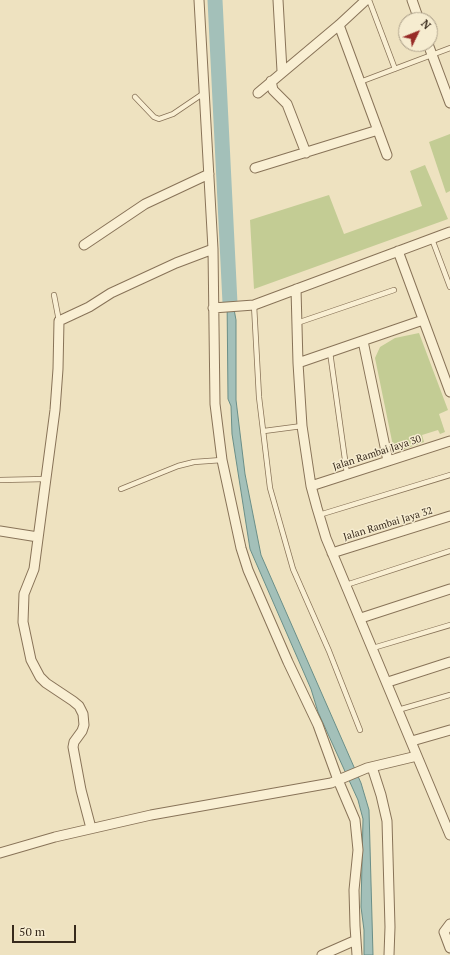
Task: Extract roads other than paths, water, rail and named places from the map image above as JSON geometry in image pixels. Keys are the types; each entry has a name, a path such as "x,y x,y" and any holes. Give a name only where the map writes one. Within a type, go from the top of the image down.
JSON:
{"street":[{"path":"199,0 217,308 215,404 222,460 241,548 248,570 288,662 342,778 352,809 357,834 354,890 357,955"},
{"path":"278,0 282,71"},
{"path":"258,93 282,71 339,25 366,0"},
{"path":"412,0 416,12"},
{"path":"339,25 387,155"},
{"path":"431,52 450,103"},
{"path":"271,81 273,90 287,104 306,152"},
{"path":"255,168 378,130"},
{"path":"84,245 145,204 209,174"},
{"path":"217,308 249,306 450,232"},
{"path":"91,828 81,790 73,747 74,742 82,731 84,725 83,714 79,706 46,683 40,677 31,660 23,622 24,594 34,569 47,480 58,369 58,321 89,307 111,293 154,273 213,249"},
{"path":"398,251 450,390"},
{"path":"296,289 298,363 302,426 311,486 319,515 332,553 388,682 398,710 450,835"},
{"path":"298,363 423,320"},
{"path":"363,341 388,461"},
{"name":"Jalan Rambai Jaya 30","path":"311,486 450,441"},
{"name":"Jalan Rambai Jaya 32","path":"332,553 450,516"},
{"path":"0,531 38,537"},
{"path":"361,618 450,589"},
{"path":"388,682 450,662"},
{"path":"412,741 450,730"},
{"path":"0,854 91,828 178,809 331,783 369,767 417,756"},
{"path":"369,767 381,795 386,821 390,927 389,955"},
{"path":"450,924 444,932 450,948"},
{"path":"322,955 356,940"}],"lane":[{"path":"369,0 395,69"},
{"path":"360,82 450,48"},
{"path":"135,97 154,117 159,120 173,114 204,93"},
{"path":"432,239 450,287"},
{"path":"297,323 394,290"},
{"path":"54,296 58,321"},
{"path":"249,306 270,488 291,562 329,651 360,730"},
{"path":"330,352 347,474"},
{"path":"264,431 302,426"},
{"path":"121,490 178,466 194,462 222,460"},
{"path":"319,515 450,475"},
{"path":"0,480 47,480"},
{"path":"346,585 450,551"},
{"path":"373,648 450,625"},
{"path":"398,710 450,695"}],"water":[{"path":"227,293 231,293 236,320 236,400 245,474 261,555 361,783 369,810 373,955 364,955 364,930 361,907 363,819 358,800 318,712 311,689 250,549 232,434 231,406 228,399"}],"waterway":[{"path":"215,0 230,303"}]}
